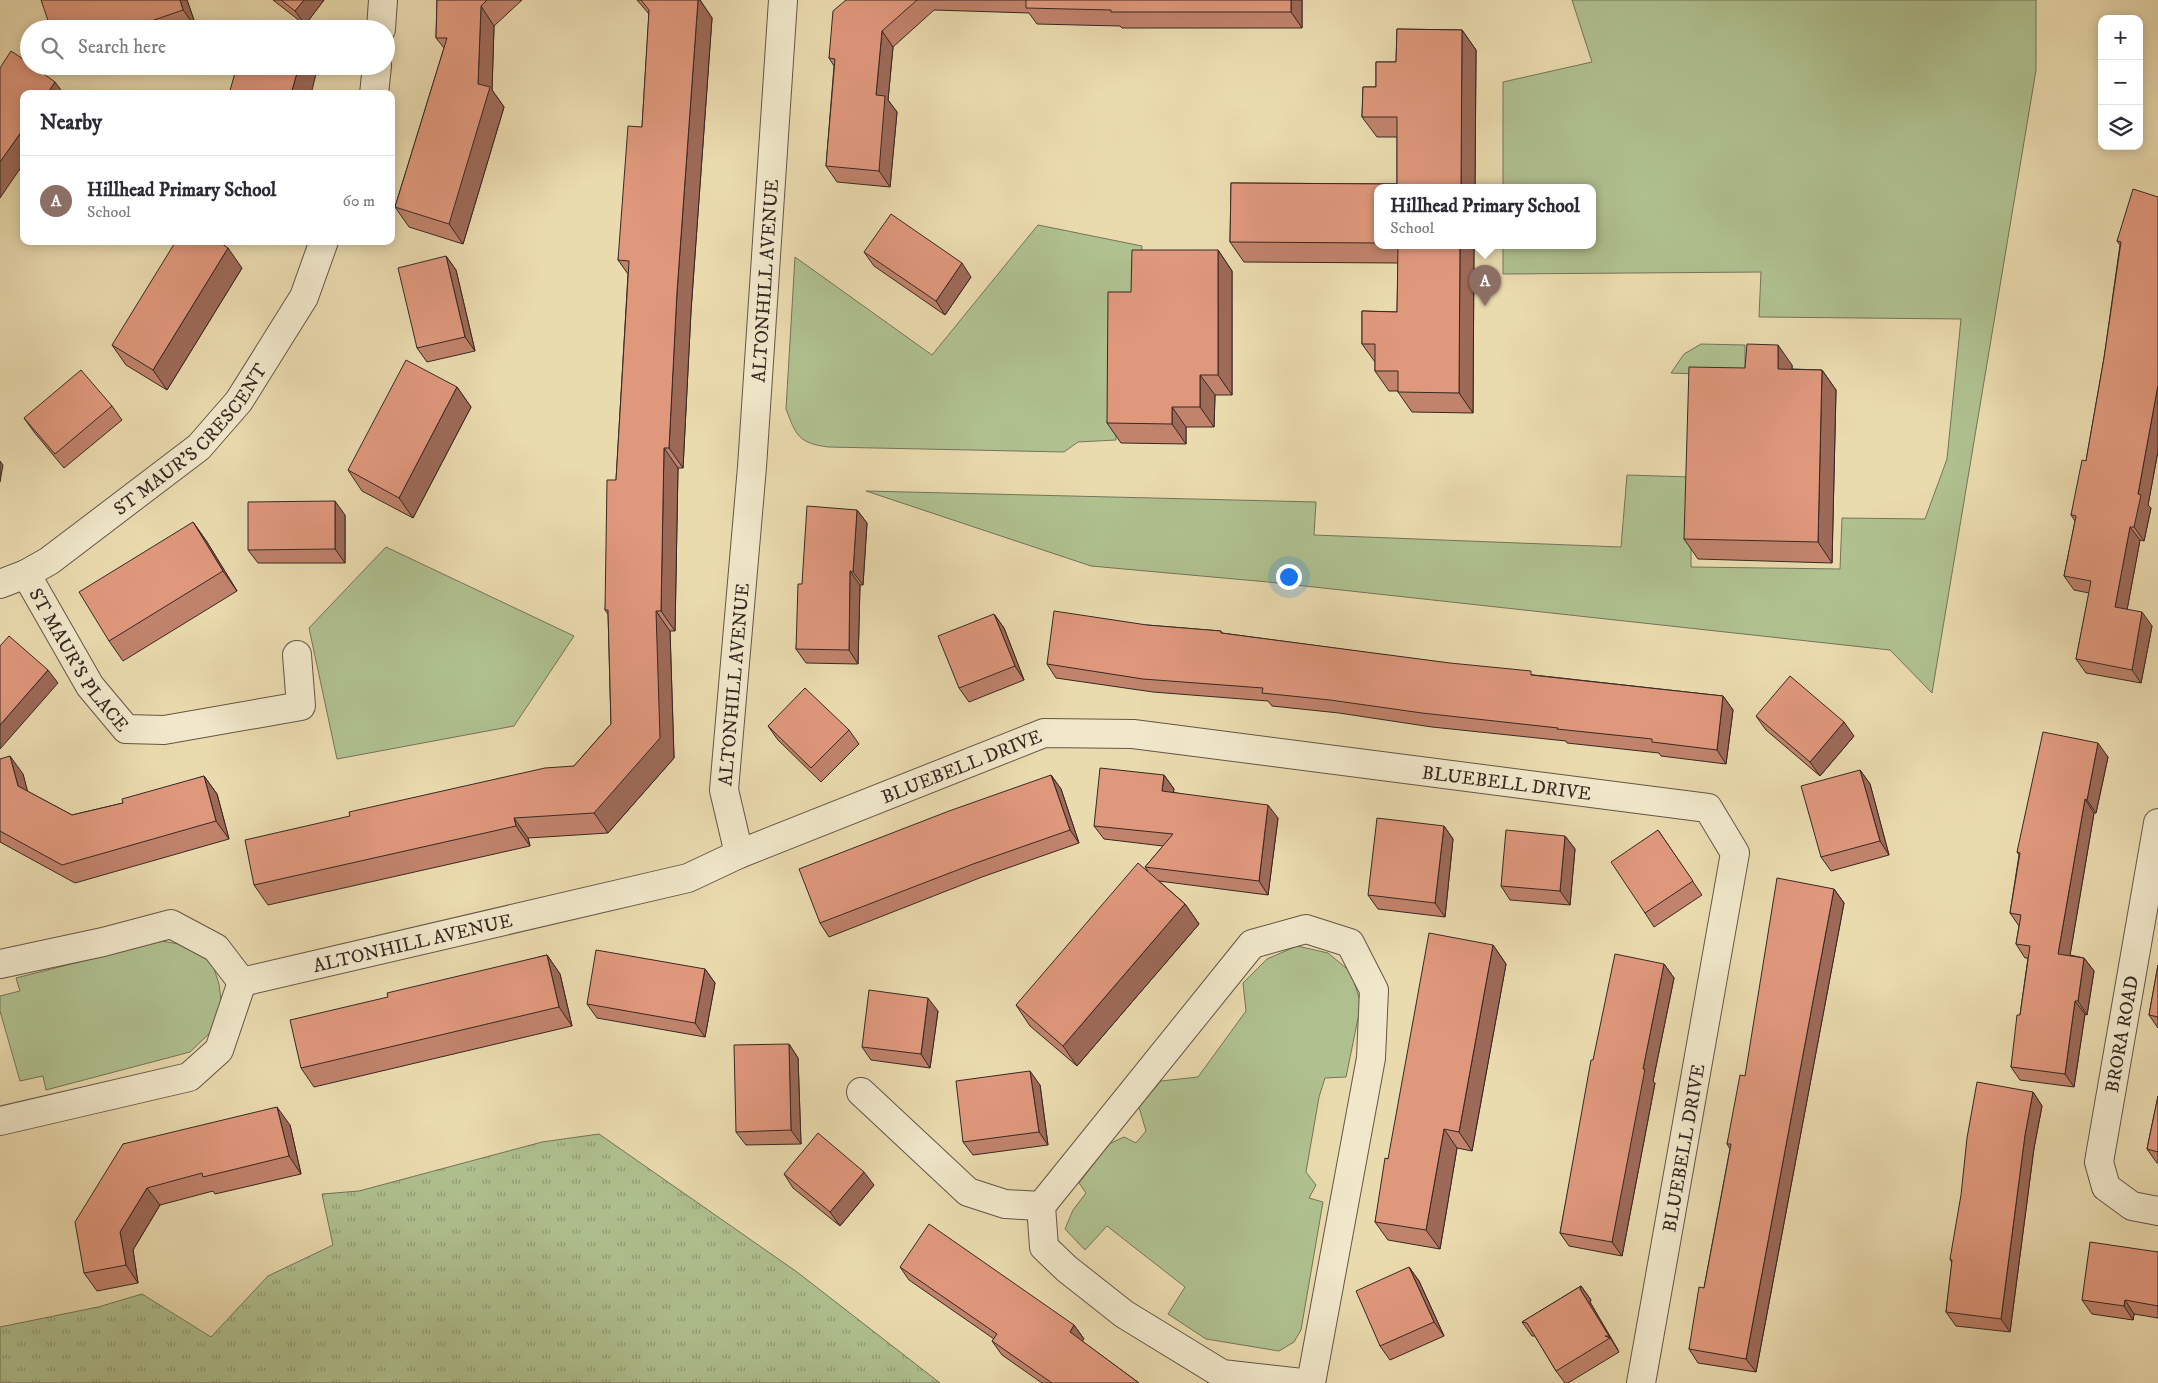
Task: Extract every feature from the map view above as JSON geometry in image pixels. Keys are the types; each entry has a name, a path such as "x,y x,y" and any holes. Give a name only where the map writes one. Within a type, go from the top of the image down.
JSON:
{"street":[{"path":"381,20 382,0"},
{"name":"ALTONHILL AVENUE","path":"242,982 688,878 738,854 724,790 752,467 783,0"},
{"path":"374,90 376,75"},
{"name":"ST MAUR'S CRESCENT","path":"0,584 26,574 49,561 199,448 239,401 304,297 323,245"},
{"name":"ST MAUR'S PLACE","path":"26,574 90,686 126,729 164,730 301,706 297,655"},
{"name":"BLUEBELL DRIVE","path":"738,854 1044,733 1133,734 1708,808 1735,853 1641,1383"},
{"name":"BRORA ROAD","path":"2158,823 2098,1162 2106,1187 2132,1206 2158,1211"},
{"path":"0,964 103,942 171,924 216,948 242,982 219,1050 189,1077 0,1121"},
{"path":"1302,1383 1222,1374 1124,1314 1066,1269 1044,1247 1041,1206 1252,944 1306,929 1350,943 1374,990 1371,1058 1311,1383"},
{"path":"861,1092 968,1192 1005,1204 1041,1206"}],"green space":[{"path":"1572,0 2036,0 2036,70 1932,693 1890,650 1268,582 1091,566 866,491 1316,502 1314,535 1621,547 1627,475 1691,477 1691,567 1840,569 1842,518 1925,519 1947,459 1961,319 1759,317 1761,272 1503,274 1503,249 1596,249 1596,184 1503,184 1503,82 1592,62"},
{"path":"1038,225 1142,246 1140,306 1118,306 1116,440 1078,442 1064,452 828,447 810,443 800,436 786,409 795,257 932,355"},
{"path":"1701,344 1745,345 1745,376 1671,373 1684,354"},
{"path":"386,547 574,636 514,726 337,759 309,628"},
{"path":"162,941 190,946 211,959 219,984 222,1008 213,1030 190,1052 46,1090 43,1076 20,1081 0,1011 0,996 20,991 16,978"},
{"path":"1297,946 1328,953 1351,972 1361,1004 1346,1077 1325,1078 1319,1097 1306,1172 1316,1185 1309,1198 1323,1202 1301,1330 1294,1342 1279,1351 1206,1339 1168,1314 1185,1287 1107,1226 1085,1250 1065,1229 1073,1210 1086,1193 1079,1183 1109,1144 1124,1137 1136,1143 1146,1131 1139,1107 1161,1081 1198,1077 1246,1011 1243,983 1267,959"},
{"path":"599,1134 797,1272 940,1383 0,1383 0,1327 98,1307 142,1294 211,1337 268,1276 333,1245 322,1194 359,1191 542,1142"}],"building":[{"path":"41,0 180,0 183,10 154,20 48,20"},
{"path":"281,0 304,0 295,11"},
{"path":"437,0 487,0 481,6 478,84 490,87 449,224 395,207 447,38 436,38"},
{"path":"641,0 698,0 677,292 669,448 664,448 661,611 656,611 660,738 594,813 514,818 516,826 254,885 245,840 350,816 349,812 545,768 574,766 611,724 608,610 605,610 607,480 616,480 629,261 618,260 628,126 642,127 649,10"},
{"path":"846,0 917,0 882,31 876,95 885,96 879,171 826,166 835,59 829,58 833,11"},
{"path":"1026,0 1291,0 1291,12 1111,12 1111,10 1026,8"},
{"path":"1397,29 1462,30 1461,184 1397,184 1397,117 1362,117 1363,87 1376,87 1376,62 1396,62"},
{"path":"11,51 20,57 20,75 45,75 55,82 50,90 20,90 20,134 0,162 0,68"},
{"path":"234,75 296,75 292,90 230,90"},
{"path":"1231,183 1397,184 1374,184 1374,243 1230,242"},
{"path":"2133,189 2158,197 2158,385 2138,494 2141,495 2134,527 2130,527 2115,607 2142,612 2132,670 2076,659 2091,581 2064,576 2076,516 2071,515 2082,460 2086,461 2104,358 2121,242 2117,241"},
{"path":"891,214 962,263 936,301 864,252"},
{"path":"174,245 224,245 228,248 153,370 112,345"},
{"path":"1398,249 1460,249 1459,393 1398,392 1398,371 1375,371 1375,344 1362,344 1362,311 1397,312"},
{"path":"1132,250 1218,250 1218,375 1200,375 1200,407 1172,407 1172,424 1107,423 1108,292 1131,292"},
{"path":"446,256 465,337 417,348 398,268"},
{"path":"1747,344 1778,345 1778,369 1822,370 1818,542 1684,539 1689,367 1745,368"},
{"path":"406,360 457,387 399,498 348,470"},
{"path":"81,370 112,406 55,454 24,418"},
{"path":"335,501 335,549 248,550 248,502"},
{"path":"807,506 857,510 853,572 850,571 849,650 796,649 798,584 802,584"},
{"path":"193,522 223,571 109,641 79,592"},
{"path":"1054,611 1147,625 1221,631 1221,633 1450,663 1531,671 1531,675 1723,696 1717,750 1652,742 1652,739 1262,693 1263,688 1143,679 1047,664"},
{"path":"994,614 1015,666 959,688 938,636"},
{"path":"9,636 48,670 0,725 0,646"},
{"path":"1790,676 1844,722 1810,762 1756,716"},
{"path":"805,688 849,730 811,768 768,726"},
{"path":"2043,732 2098,743 2087,800 2085,799 2058,954 2084,958 2078,1001 2075,1001 2065,1074 2011,1067 2017,1015 2020,1015 2030,946 2016,944 2021,915 2010,913 2020,853 2017,852"},
{"path":"10,756 18,786 72,815 123,803 122,799 204,776 216,821 62,865 0,831 0,759"},
{"path":"1100,768 1164,775 1162,791 1268,805 1259,881 1145,867 1173,834 1094,826"},
{"path":"1860,770 1880,841 1821,857 1801,786"},
{"path":"1051,775 1070,830 973,864 820,923 799,869 949,811"},
{"path":"1377,818 1444,826 1435,903 1368,895"},
{"path":"1506,830 1565,836 1560,891 1501,886"},
{"path":"1658,830 1693,881 1645,913 1611,862"},
{"path":"1138,863 1185,904 1063,1046 1016,1005"},
{"path":"1777,878 1834,889 1746,1359 1689,1349 1699,1287 1704,1288 1731,1144 1727,1144 1740,1075 1745,1076"},
{"path":"1429,933 1493,945 1459,1132 1444,1129 1426,1230 1375,1222 1385,1158 1388,1159"},
{"path":"596,950 705,969 695,1023 587,1004"},
{"path":"1615,954 1664,964 1612,1242 1560,1233 1591,1060 1593,1060"},
{"path":"547,955 559,1007 301,1068 290,1020 388,997 387,993"},
{"path":"2158,965 2158,1017 2149,1015"},
{"path":"869,990 928,998 921,1054 862,1047"},
{"path":"789,1044 791,1130 736,1132 734,1045"},
{"path":"1030,1071 1039,1132 963,1142 956,1081"},
{"path":"1977,1082 2033,1092 2025,1135 2001,1319 1946,1312 1952,1260 1950,1259"},
{"path":"2158,1096 2158,1152 2147,1149"},
{"path":"277,1107 289,1156 203,1177 202,1173 147,1188 120,1232 126,1265 84,1273 75,1222 123,1144"},
{"path":"818,1133 864,1172 830,1212 784,1174"},
{"path":"929,1224 1074,1325 1070,1332 1139,1383 1052,1383 992,1341 997,1334 900,1267"},
{"path":"2090,1242 2158,1252 2158,1306 2125,1300 2124,1306 2082,1300"},
{"path":"1409,1267 1434,1322 1380,1346 1356,1291"},
{"path":"1581,1286 1580,1289 1609,1336 1605,1336 1610,1338 1556,1371 1527,1323 1522,1322"}],"place":[{"name":"Hillhead Primary School","path":"1485,306"}]}
